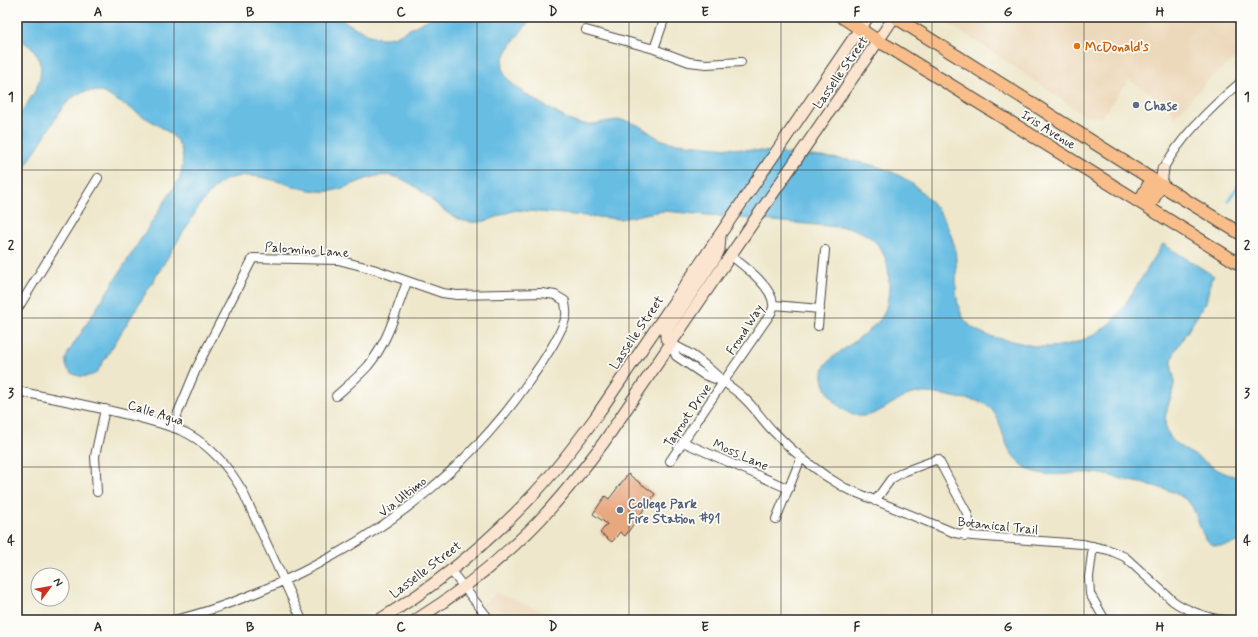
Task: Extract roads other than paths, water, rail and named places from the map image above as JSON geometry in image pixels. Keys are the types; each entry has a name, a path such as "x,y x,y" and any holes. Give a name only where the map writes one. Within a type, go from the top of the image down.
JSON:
{"main road":[{"name":"Iris Avenue","path":"842,17 878,41 1241,265"},
{"name":"Lasselle Street","path":"379,620 451,571 494,533 534,493 576,444 868,17"},
{"name":"Iris Avenue","path":"894,17 1241,234"},
{"name":"Lasselle Street","path":"416,620 443,603 481,574 527,533 572,483 604,442 730,255 894,17"},
{"path":"1144,204 1163,169"},
{"path":"670,344 666,338 666,331 715,258 719,250 720,233"}],"street":[{"path":"654,50 665,17"},
{"path":"586,30 689,62 701,64 741,62"},
{"path":"1163,169 1174,150 1200,120 1226,94 1241,82"},
{"path":"17,310 98,178"},
{"path":"818,326 825,250"},
{"name":"Frond Way","path":"724,382 771,313 774,306 768,291 759,280 730,255"},
{"name":"Palomino Lane","path":"172,427 197,368 253,258 338,260 373,269 442,293 542,293 556,295 565,301"},
{"path":"336,396 367,367 378,352 387,336 407,282"},
{"name":"Via Ultimo","path":"174,620 224,605 284,581 325,561 377,530 403,512 459,464 476,447 520,395 562,327 566,314 565,301"},
{"path":"774,306 820,308"},
{"name":"Botanical Trail","path":"670,344 682,348 709,367 724,382 745,399 772,430 801,458 831,480 845,488 942,529 965,536 1082,544 1109,550 1125,558 1173,601 1182,607 1194,612 1224,620"},
{"name":"Taproot Drive","path":"670,461 724,382"},
{"name":"Calle Agua","path":"17,391 105,409 172,427 191,435 209,448 223,462 242,490 302,620"},
{"path":"97,492 95,456 105,409"},
{"name":"Moss Lane","path":"683,442 789,489"},
{"path":"776,519 801,458"},
{"path":"875,501 891,479 902,472 938,459 967,514 969,520 965,536"},
{"path":"1093,546 1089,577 1090,594 1105,620"},
{"path":"451,571 490,620"}],"water":[{"path":"17,17 336,17 369,35 387,38 396,36 433,17 533,17 516,38 505,55 503,67 507,78 511,83 537,101 571,121 586,124 620,120 632,122 660,139 674,143 854,161 869,164 898,175 911,183 928,198 936,207 948,228 955,250 957,301 964,319 974,329 987,335 1040,347 1055,347 1074,343 1101,331 1115,318 1124,306 1163,244 1214,276 1211,280 1206,302 1175,351 1172,362 1174,382 1165,417 1166,428 1172,440 1181,447 1222,472 1241,477 1241,541 1228,545 1213,545 1204,536 1194,510 1189,502 1168,490 1108,475 1086,473 1050,475 1041,474 1025,467 1010,451 996,415 989,407 978,401 935,394 918,393 904,397 872,414 864,416 856,415 844,410 832,398 826,388 823,376 824,367 832,358 879,321 888,301 889,288 888,267 882,250 869,237 850,228 664,211 620,219 516,210 484,221 466,221 445,211 404,180 392,176 376,176 339,189 331,191 318,191 304,189 264,178 239,176 226,180 218,185 200,205 97,372 89,376 78,376 67,368 66,361 68,353 180,178 183,164 182,151 174,137 163,129 106,94 97,91 86,91 77,94 61,110 17,180 17,120 35,91 40,78 41,67 38,57 31,47 17,37"}],"waterway":[{"path":"1228,201 1241,182"}],"place":[{"name":"McDonald's","path":"1077,46"},
{"name":"Chase","path":"1136,105"},
{"name":"College Park Fire Station #91","path":"620,510"}]}
